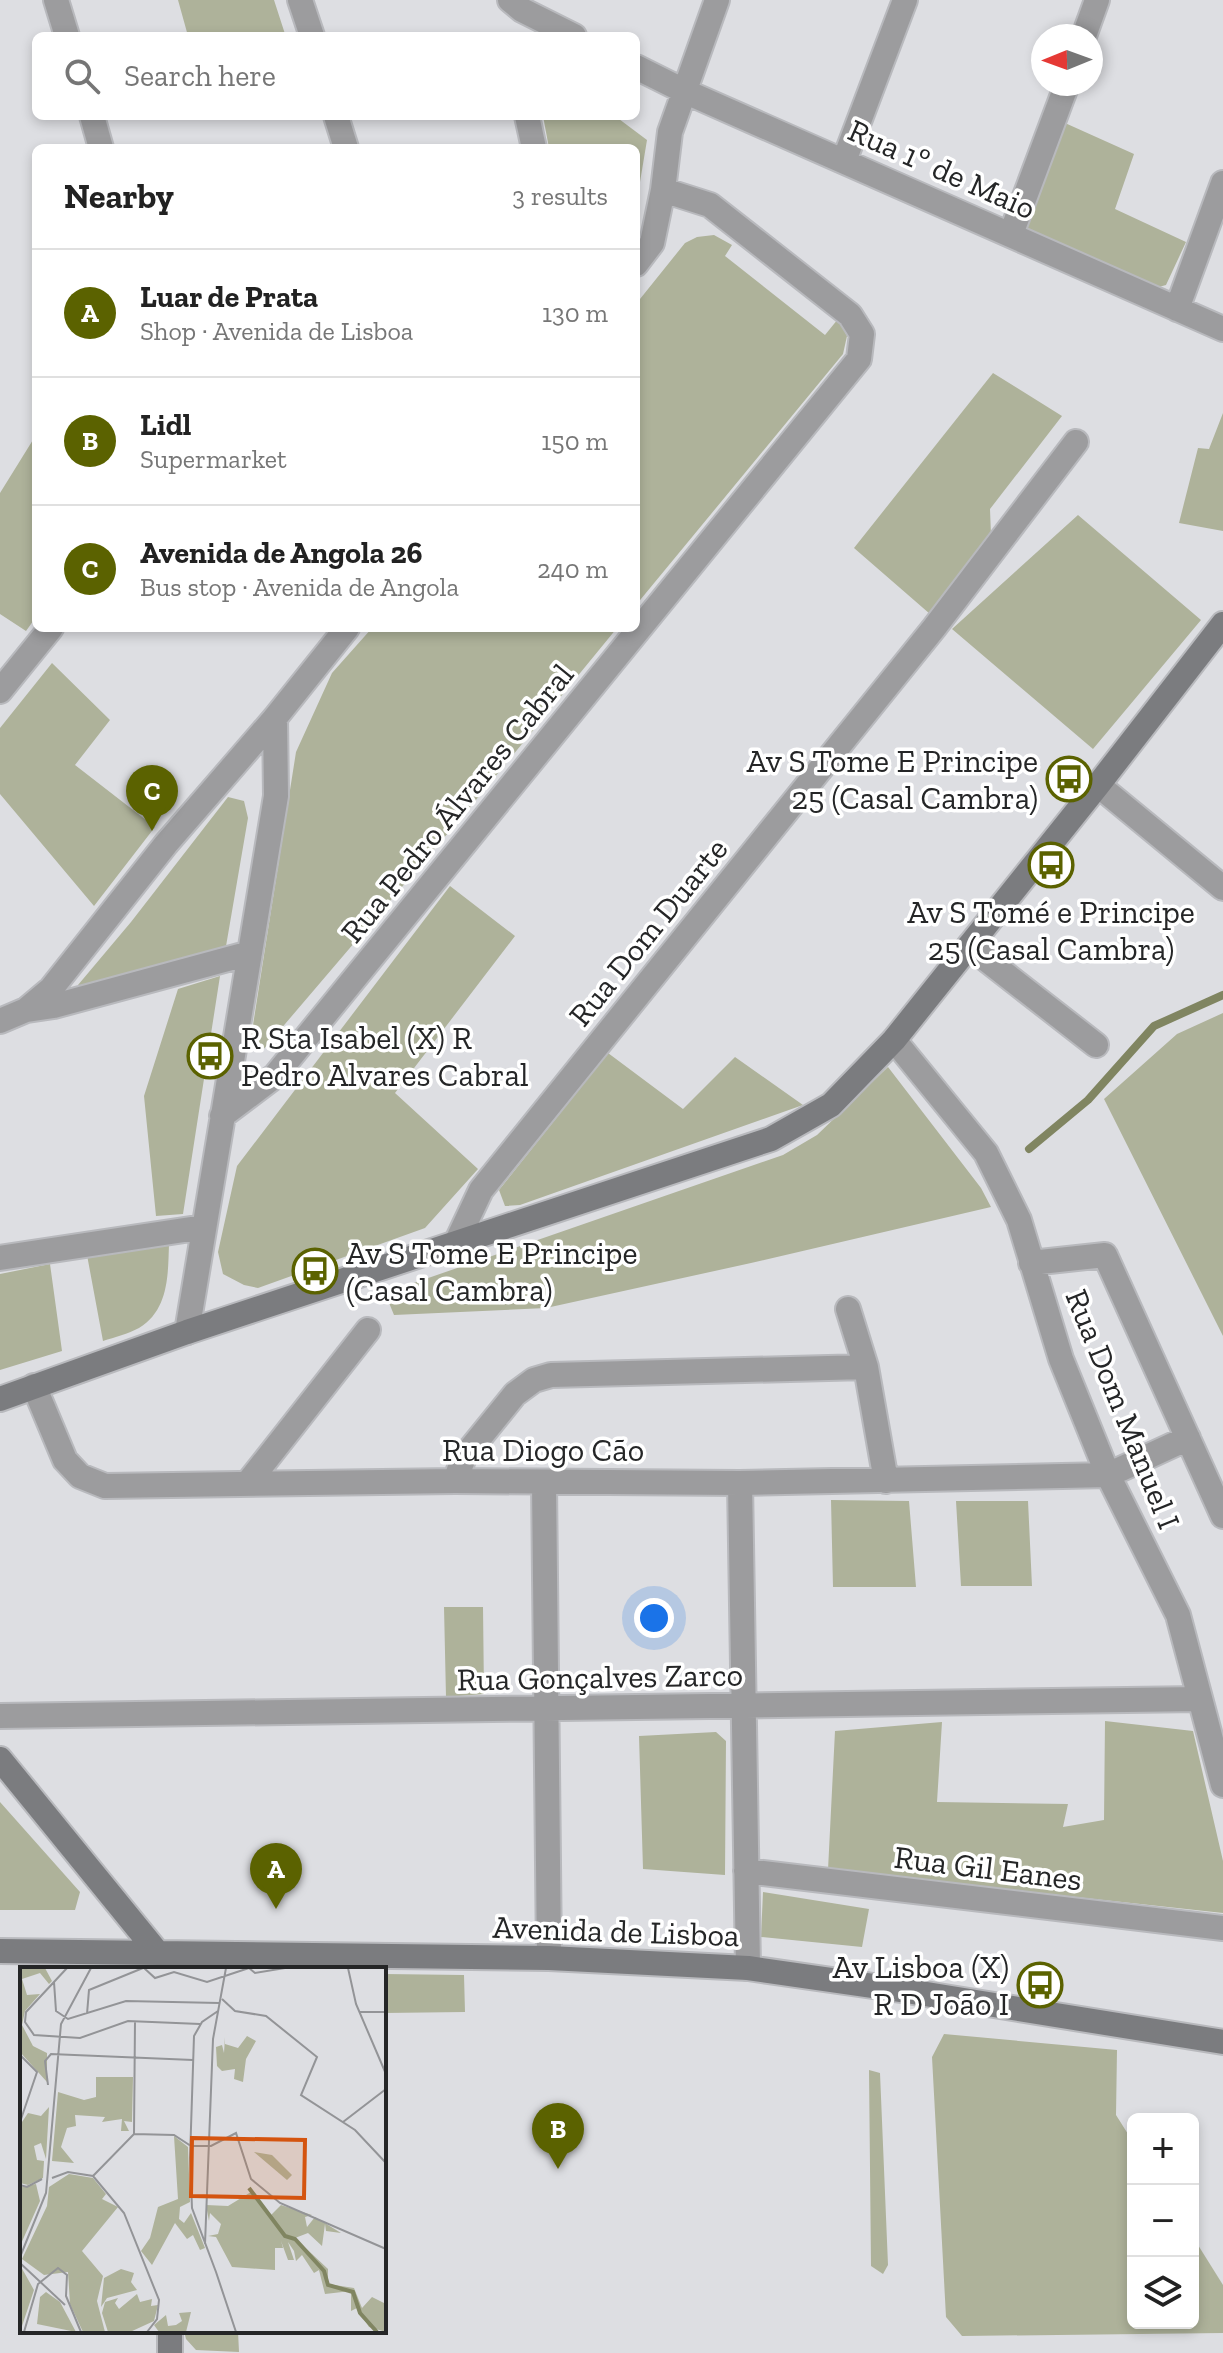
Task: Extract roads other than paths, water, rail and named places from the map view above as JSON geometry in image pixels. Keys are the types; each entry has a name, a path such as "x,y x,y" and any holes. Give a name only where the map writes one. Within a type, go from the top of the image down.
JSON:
{"street":[{"path":"56,0 66,32"},
{"path":"300,0 311,32"},
{"path":"640,259 652,243 670,132 717,0"},
{"path":"844,161 905,0"},
{"path":"1088,24 1097,0"},
{"path":"520,3 567,32"},
{"name":"Rua 1º de Maio","path":"640,69 1223,329"},
{"path":"1011,234 1063,96"},
{"path":"93,120 100,144"},
{"path":"337,120 345,144"},
{"path":"528,120 533,144"},
{"path":"1177,309 1223,183"},
{"name":"Rua Pedro Álvares Cabral","path":"640,628 859,359 862,334 850,315 710,205 663,190"},
{"name":"Rua Dom Duarte","path":"457,1241 481,1190 934,628 1076,442"},
{"path":"0,1399 187,1332 771,1139 831,1105 894,1040 1223,624"},
{"path":"0,691 48,632"},
{"path":"26,1010 51,989 166,844 275,718 344,632"},
{"name":"Rua Pedro Álvares Cabral","path":"222,1116 275,1076 637,632"},
{"path":"187,1332 276,796 275,718"},
{"path":"1098,785 1223,888"},
{"path":"969,946 1096,1045"},
{"path":"0,1021 26,1010 54,1006 250,953"},
{"name":"Rua Dom Manuel I","path":"894,1040 986,1153 1019,1220 1061,1359 1108,1475 1178,1615 1223,1785"},
{"path":"0,1258 204,1227"},
{"path":"1031,1263 1105,1255 1223,1516"},
{"path":"848,1309 866,1367 886,1481"},
{"path":"247,1484 368,1330"},
{"path":"455,1481 464,1457 515,1394 534,1380 551,1375 866,1367"},
{"name":"Rua Diogo Cão","path":"34,1386 65,1460 80,1476 105,1486 455,1481 740,1483 1108,1475"},
{"path":"1108,1475 1188,1438"},
{"path":"544,1482 549,1958"},
{"path":"740,1483 748,1968"},
{"name":"Rua Gonçalves Zarco","path":"0,1716 1200,1699"},
{"path":"0,1759 157,1961"},
{"name":"Rua Gil Eanes","path":"746,1871 1223,1928"},
{"name":"Avenida de Lisboa","path":"0,1951 157,1961 549,1958 748,1968 1223,2042"}],"waterway":[{"path":"1029,1149 1088,1100 1154,1026 1223,995"}],"place":[{"name":"Av S Tome E Principe 25 (Casal Cambra)","path":"1069,779"},
{"name":"Avenida de Angola 26","path":"152,831"},
{"name":"Av S Tomé e Principe 25 (Casal Cambra)","path":"1051,865"},
{"name":"R Sta Isabel (X) R Pedro Alvares Cabral","path":"210,1056"},
{"name":"Av S Tome E Principe (Casal Cambra)","path":"315,1271"},
{"name":"Luar de Prata","path":"276,1909"},
{"name":"Av Lisboa (X) R D João I","path":"1040,1985"},
{"name":"Lidl","path":"558,2169"}]}
